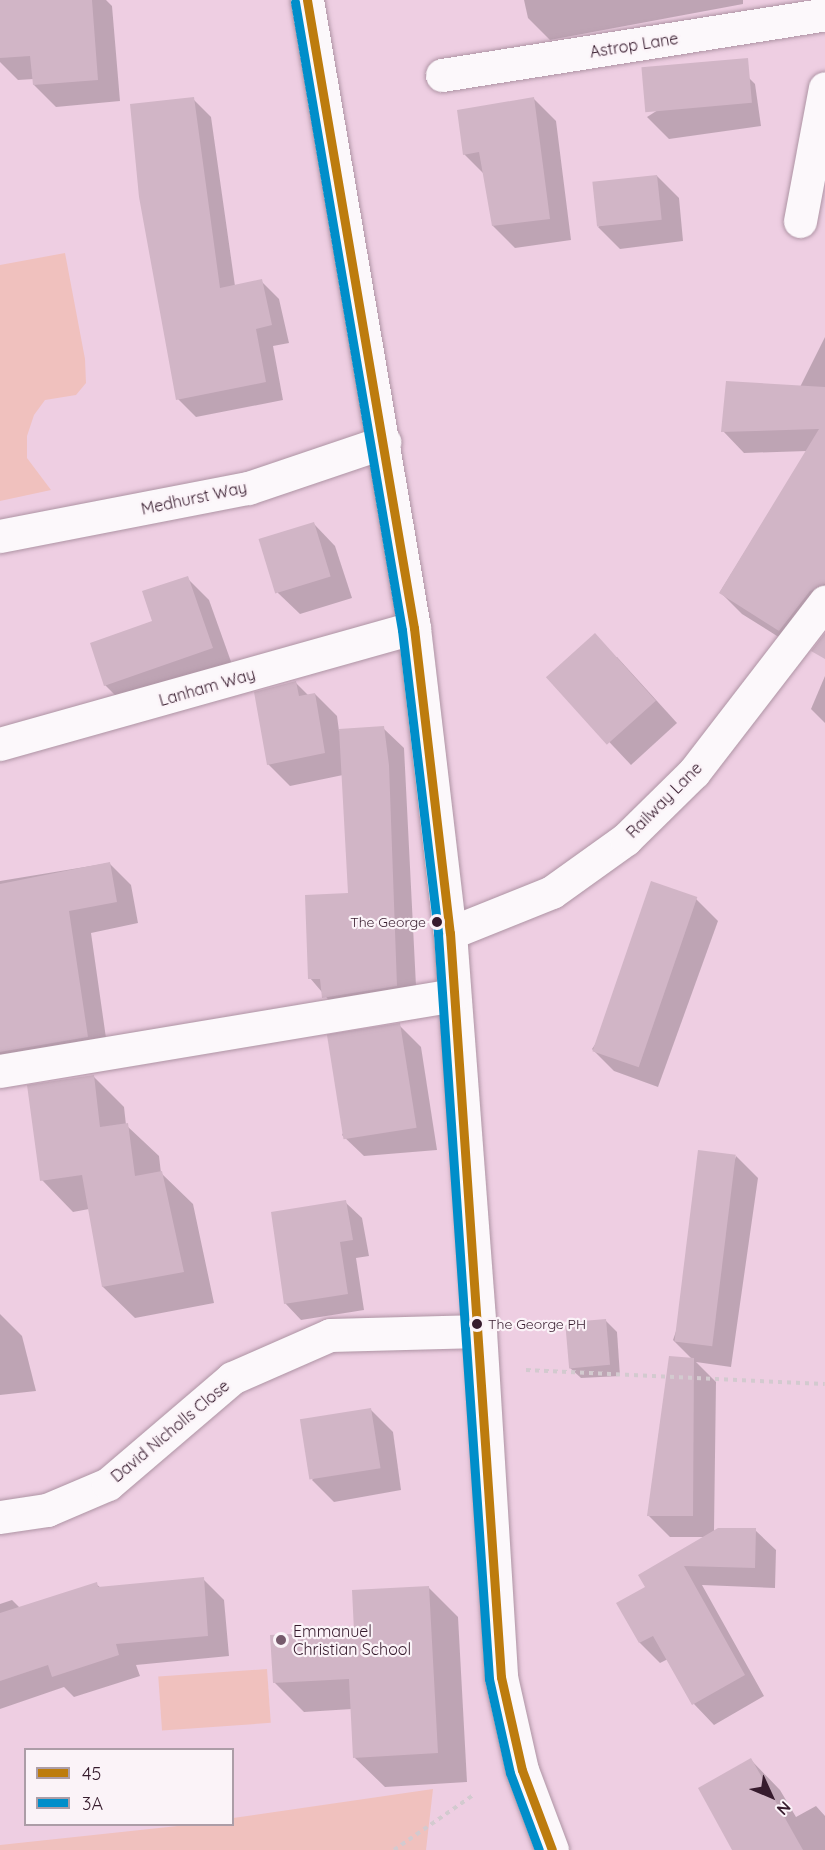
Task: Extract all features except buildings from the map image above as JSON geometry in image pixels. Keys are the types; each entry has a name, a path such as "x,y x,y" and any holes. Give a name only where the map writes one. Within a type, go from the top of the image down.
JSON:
{"street":[{"path":"307,0 414,628 450,933 480,1331 501,1677 522,1770 552,1850"},
{"name":"Astrop Lane","path":"442,75 825,14"},
{"path":"800,221 825,88"},
{"name":"Medhurst Way","path":"0,536 248,488 384,442"},
{"name":"Railway Lane","path":"450,933 552,892 626,839 694,772 825,602"},
{"name":"Lanham Way","path":"0,744 414,628"},
{"path":"0,1071 454,995"},
{"name":"David Nicholls Close","path":"0,1517 47,1510 108,1484 232,1378 330,1335 480,1331"}],"path":[{"path":"482,1368 825,1384"},
{"path":"394,1850 475,1794"}],"shaded area":[{"path":"65,253 85,359 86,383 76,395 45,400 34,415 27,436 27,458 51,490 0,501 0,265"},
{"path":"267,1669 271,1723 162,1730 158,1677"},
{"path":"433,1789 426,1850 0,1850 0,1845 178,1826 234,1826 234,1818"}],"transit line":[{"name":"45","path":"307,0 414,628 450,933 501,1677 522,1770 552,1850"},
{"name":"3A","path":"295,2 402,630 438,934 489,1679 510,1773 539,1850"}],"place":[{"name":"The George","path":"437,922"},
{"name":"The George PH","path":"477,1324"},
{"name":"Emmanuel Christian School","path":"281,1640"}]}
